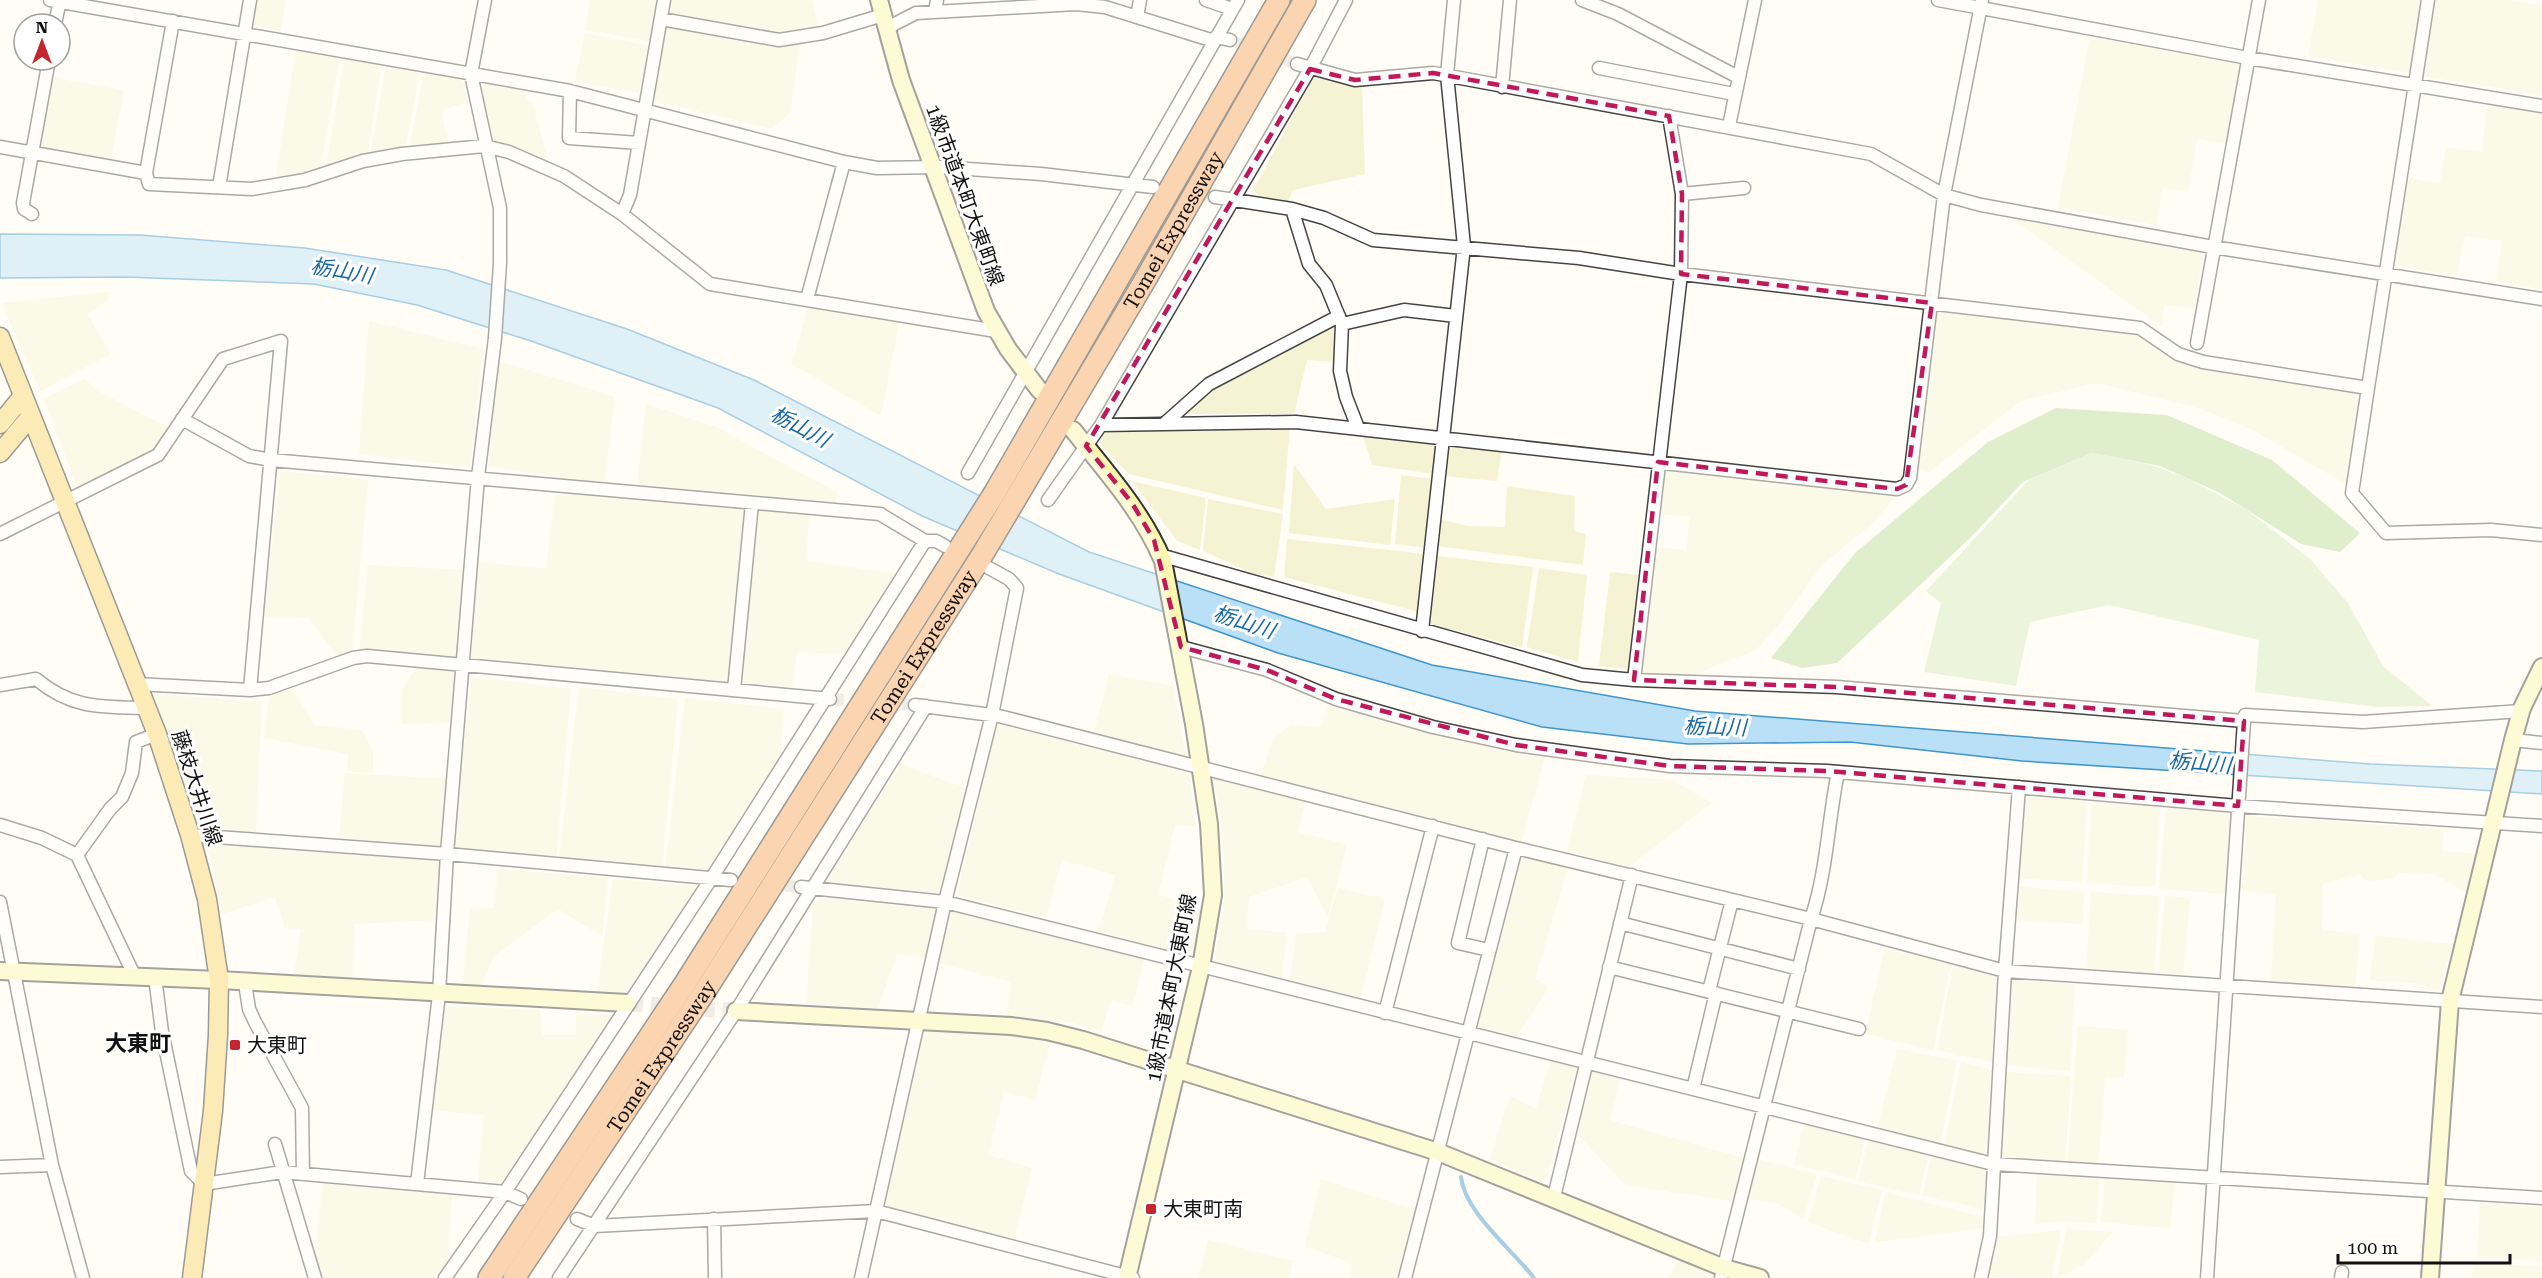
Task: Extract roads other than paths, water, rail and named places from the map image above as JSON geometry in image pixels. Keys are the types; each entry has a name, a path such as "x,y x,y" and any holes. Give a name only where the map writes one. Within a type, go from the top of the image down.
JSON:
{"highway":[{"name":"Tomei Expressway","path":"514,1278 985,563 1004,498 1279,0"},
{"name":"Tomei Expressway","path":"489,1278 686,982 954,546 1004,498 1144,282 1305,0"}],"main road":[{"name":"藤枝大井川線","path":"0,337 157,735 190,836 207,899 219,980 213,1111 195,1276"},
{"path":"0,423 23,396"},
{"path":"0,453 31,416"}],"street":[{"path":"219,187 250,0"},
{"path":"417,1184 439,994 447,855 478,477 495,338 500,263 500,208 484,146 471,74 485,0"},
{"path":"622,214 630,195 664,0"},
{"path":"1137,17 1140,0"},
{"path":"968,473 1235,4 1206,0"},
{"path":"1048,500 1101,425 1231,199 1310,69 1346,0"},
{"path":"1422,631 1464,246 1447,75 1454,0"},
{"path":"1502,87 1510,0"},
{"path":"1582,0 1618,14 1738,77"},
{"path":"1729,126 1755,0"},
{"path":"1938,0 1981,4 2248,58 2542,106"},
{"path":"2196,343 2259,0"},
{"path":"2428,0 2352,493 2386,533 2490,530 2542,535"},
{"path":"56,1 570,91 844,162 877,168 932,167 1041,174 1153,187"},
{"path":"660,19 779,40 824,33 883,14 916,13 936,6 1076,4 1105,7 1215,39 1230,40"},
{"path":"1101,425 1296,422 1897,489 1906,485 1910,478 1944,195 1981,4"},
{"name":"1級市道本町大東町線","path":"883,14 901,80 986,311 996,331 1040,391"},
{"path":"173,21 146,173 149,184 252,189 305,180 383,158 484,146 509,152 564,176 622,214 710,284 996,331"},
{"path":"1297,64 1355,80 1420,73 1447,75 1502,87 1729,126 1871,154 1944,195 1981,205 2213,247 2542,299"},
{"path":"1599,68 1734,94"},
{"path":"32,214 24,209 23,203 47,72"},
{"path":"570,91 568,138 639,143"},
{"path":"1635,680 1681,274 1682,194 1669,116"},
{"path":"0,147 146,173"},
{"path":"807,299 844,162"},
{"path":"1682,194 1744,188"},
{"path":"1215,197 1292,209 1324,218 1373,240 1464,246 1579,258 1681,274 2140,328 2178,354 2203,362 2367,388"},
{"path":"1292,209 1308,264 1326,285 1340,320 1340,371 1358,428"},
{"path":"1164,424 1209,384 1340,320 1404,310 1456,316"},
{"path":"0,534 158,454 223,359 281,341 250,690"},
{"path":"182,419 249,456 271,460 880,514 925,541 936,541 954,546"},
{"name":"1級市道本町大東町線","path":"1073,430 1132,503 1161,558 1181,644 1209,824 1213,887 1209,925 1129,1277"},
{"path":"734,690 752,503"},
{"path":"445,1278 505,1192 627,1003 711,879 828,699 925,541"},
{"path":"1161,558 1582,675 1635,680 1837,687 2244,721"},
{"path":"861,1278 945,902 992,715 1017,588 1009,579 985,563"},
{"path":"1181,644 1267,670 1336,699 1433,727 1516,745 1670,766 1838,772 2239,805 2542,826"},
{"path":"136,684 250,690 269,688 353,658 367,656 828,699"},
{"path":"2430,1278 2450,1001 2521,711 2542,668"},
{"path":"0,685 36,679 55,695 92,707 146,708"},
{"path":"559,1278 736,1011 814,888 920,706 992,715 1516,848 1811,919 2005,971 2224,988 2542,1007"},
{"path":"2207,1278 2224,988 2245,715 2363,722 2521,711"},
{"path":"77,855 122,797 132,773 136,742 157,735"},
{"path":"2513,740 2542,743"},
{"path":"1722,1273 1811,919 1821,891 1829,814 1838,772"},
{"path":"1981,1278 1990,1236 2005,971 2019,788"},
{"path":"0,825 42,838 77,855 135,977"},
{"path":"1385,1013 1433,826"},
{"path":"190,836 447,855 731,880"},
{"path":"1483,839 1458,943 1489,950"},
{"path":"1405,1278 1516,848"},
{"path":"1554,1197 1632,875"},
{"path":"801,887 945,902 1993,1164 2542,1198"},
{"path":"1693,1089 1720,949 1732,900"},
{"path":"0,902 7,971 52,1165 82,1278"},
{"path":"1620,923 1799,969"},
{"path":"1609,967 1859,1029"},
{"path":"7,971 219,980 627,1003"},
{"path":"155,977 162,1032 191,1171 204,1184 282,1172 505,1192 521,1199"},
{"path":"245,982 249,1009 302,1108 303,1174"},
{"path":"736,1011 1047,1030 1438,1152 1554,1197 1722,1273 1760,1278"},
{"path":"275,1144 315,1278"},
{"path":"0,1167 52,1165"},
{"path":"577,1220 595,1226 876,1211 1129,1277"},
{"path":"714,1219 715,1278"}],"water":[{"name":"栃山川","path":"0,234 140,235 305,248 446,270 627,329 754,380 1089,552 1432,665 1695,711 2370,764 2542,771 2542,794 2022,761 1850,742 1688,744 1542,727 1278,653 1059,574 922,516 718,408 531,341 417,305 314,284 125,277 0,278"}],"waterway":[{"path":"1461,1177 1464,1190 1480,1217 1534,1278"}],"tunnel":[{"path":"1230,40 1297,64"},
{"path":"1166,189 1215,197"},
{"path":"832,699 866,702"},
{"path":"884,703 915,705"},
{"path":"731,880 801,887"},
{"path":"627,1003 736,1011"}],"place":[{"name":"大東町","path":"235,1045"},
{"name":"大東町南","path":"1151,1209"}],"district":[{"name":"大東町","path":"138,1043"}]}
